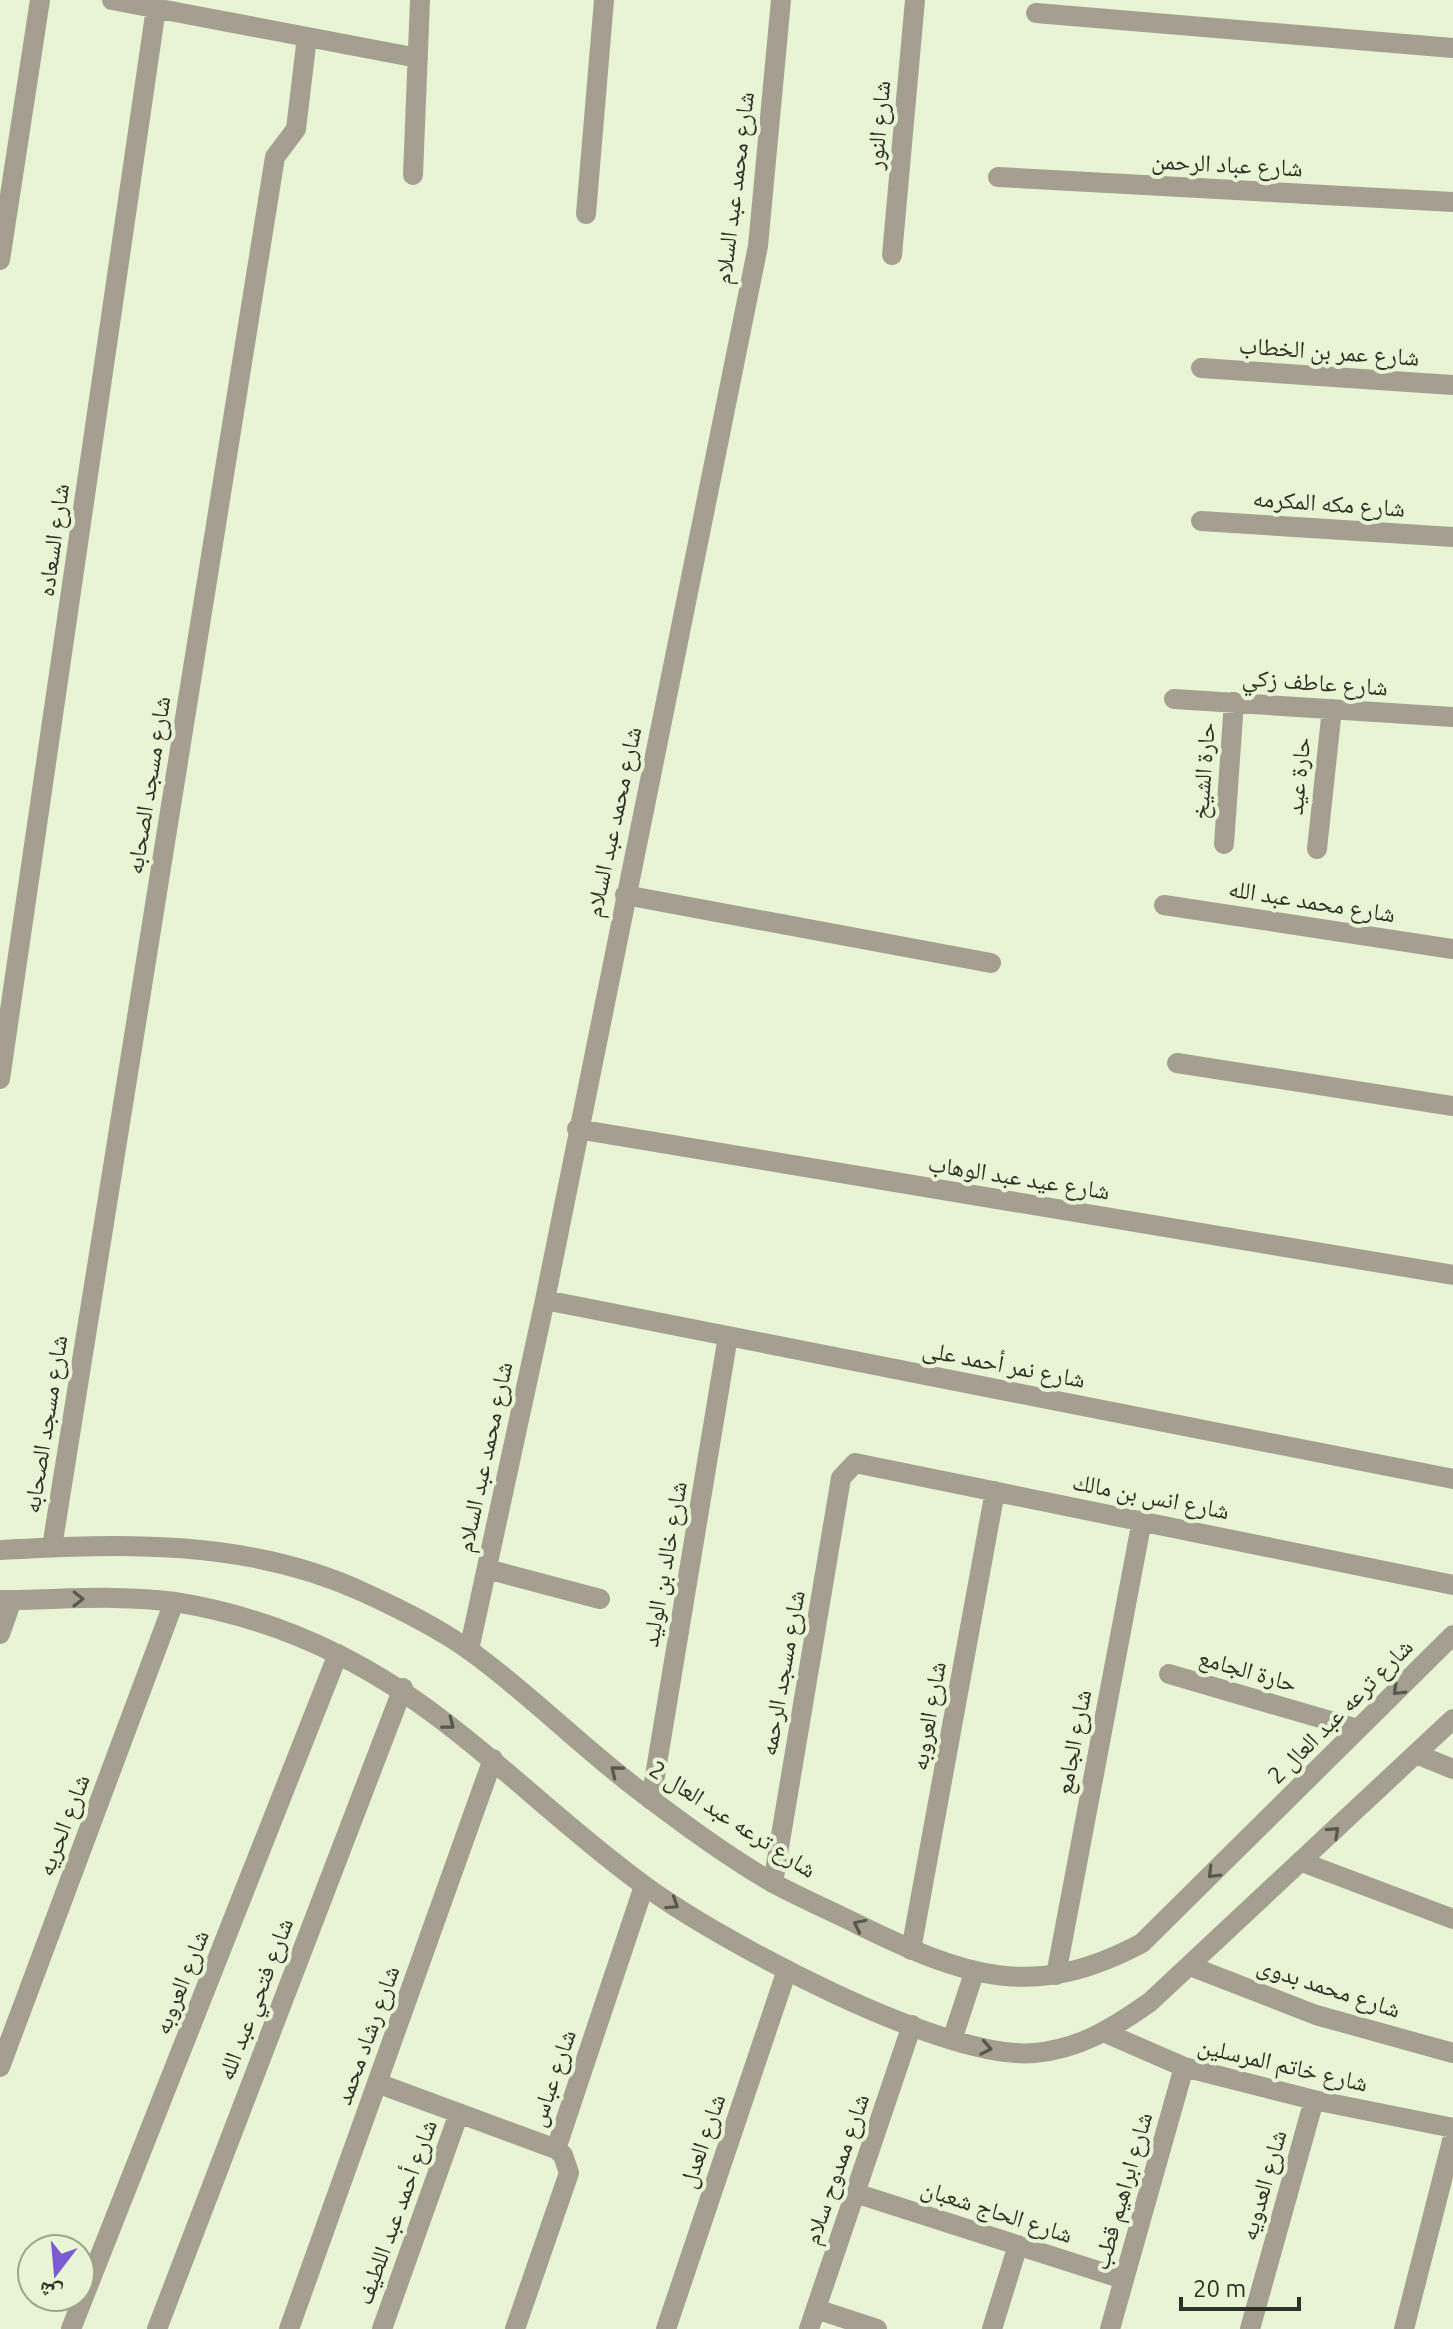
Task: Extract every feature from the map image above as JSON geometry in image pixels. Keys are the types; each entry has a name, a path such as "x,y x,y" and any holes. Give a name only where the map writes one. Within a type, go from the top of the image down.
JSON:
{"street":[{"path":"0,260 40,0"},
{"path":"112,0 170,7 418,58"},
{"path":"413,175 420,0"},
{"path":"586,214 604,0"},
{"name":"شارع محمد عبد السلام","path":"469,1650 545,1300 577,1129 758,246 781,0"},
{"name":"شارع النور","path":"892,255 915,0"},
{"name":"شارع السعاده","path":"0,1079 170,7"},
{"path":"1036,13 1453,48"},
{"name":"شارع مسجد الصحابه","path":"52,1547 275,157 296,129 307,37"},
{"name":"شارع عباد الرحمن","path":"998,177 1453,202"},
{"name":"شارع عمر بن الخطاب","path":"1201,368 1453,385"},
{"name":"شارع مكه المكرمه","path":"1201,521 1453,537"},
{"name":"شارع عاطف زكي","path":"1174,699 1453,717"},
{"name":"حارة الشيخ","path":"1224,844 1234,702"},
{"name":"حارة عيد","path":"1317,849 1332,709"},
{"path":"625,895 991,963"},
{"name":"شارع محمد عبد الله","path":"1164,905 1453,949"},
{"path":"1177,1063 1453,1106"},
{"name":"شارع عيد عبد الوهاب","path":"577,1129 1453,1275"},
{"name":"شارع نمر أحمد على","path":"545,1300 1453,1479"},
{"name":"شارع خالد بن الوليد","path":"651,1800 728,1336"},
{"name":"شارع انس بن مالك","path":"843,1473 855,1463 1453,1585"},
{"name":"شارع مسجد الرحمه","path":"773,1883 843,1473"},
{"name":"شارع العروبه","path":"911,1950 995,1491"},
{"name":"شارع الجامع","path":"1056,1975 1142,1520"},
{"name":"شارع ترعه عبد العال 2","path":"0,1550 177,1546 239,1554 301,1569 373,1597 469,1650 651,1800 773,1883 911,1950 974,1973 1014,1978 1056,1975 1102,1965 1142,1943 1453,1635"},
{"path":"487,1569 600,1599"},
{"path":"0,1634 6,1600 174,1602 248,1619 338,1654 403,1688 644,1886 787,1970 952,2040 986,2049 1031,2054 1070,2047 1106,2033 1190,1966 1453,1719"},
{"name":"شارع الحريه","path":"0,2067 174,1602"},
{"name":"شارع العروبه","path":"71,2329 338,1654"},
{"name":"حارة الجامع","path":"1169,1674 1358,1729"},
{"name":"شارع فتحي عبد الله","path":"157,2329 403,1688"},
{"path":"1416,1754 1453,1769"},
{"name":"شارع رشاد محمد","path":"289,2329 493,1759"},
{"path":"1302,1862 1453,1919"},
{"name":"شارع عباس","path":"515,2329 569,2173 563,2155 556,2149 644,1886"},
{"name":"شارع محمد بدوى","path":"1190,1966 1316,2015 1453,2053"},
{"name":"شارع العدل","path":"666,2329 787,1970"},
{"path":"952,2040 974,1973"},
{"name":"شارع ممدوح سلام","path":"809,2329 912,2025"},
{"name":"شارع خاتم المرسلين","path":"1106,2033 1184,2067 1314,2100 1453,2128"},
{"name":"شارع ابراهيم قطب","path":"1110,2329 1184,2067"},
{"path":"377,2083 556,2149"},
{"name":"شارع العدويه","path":"1250,2329 1314,2100"},
{"name":"شارع أحمد عبد اللطيف","path":"382,2329 459,2113"},
{"path":"1404,2329 1453,2137"},
{"name":"شارع الحاج شعبان","path":"855,2193 1123,2279"},
{"path":"992,2329 1018,2245"},
{"path":"816,2309 877,2329"}]}
